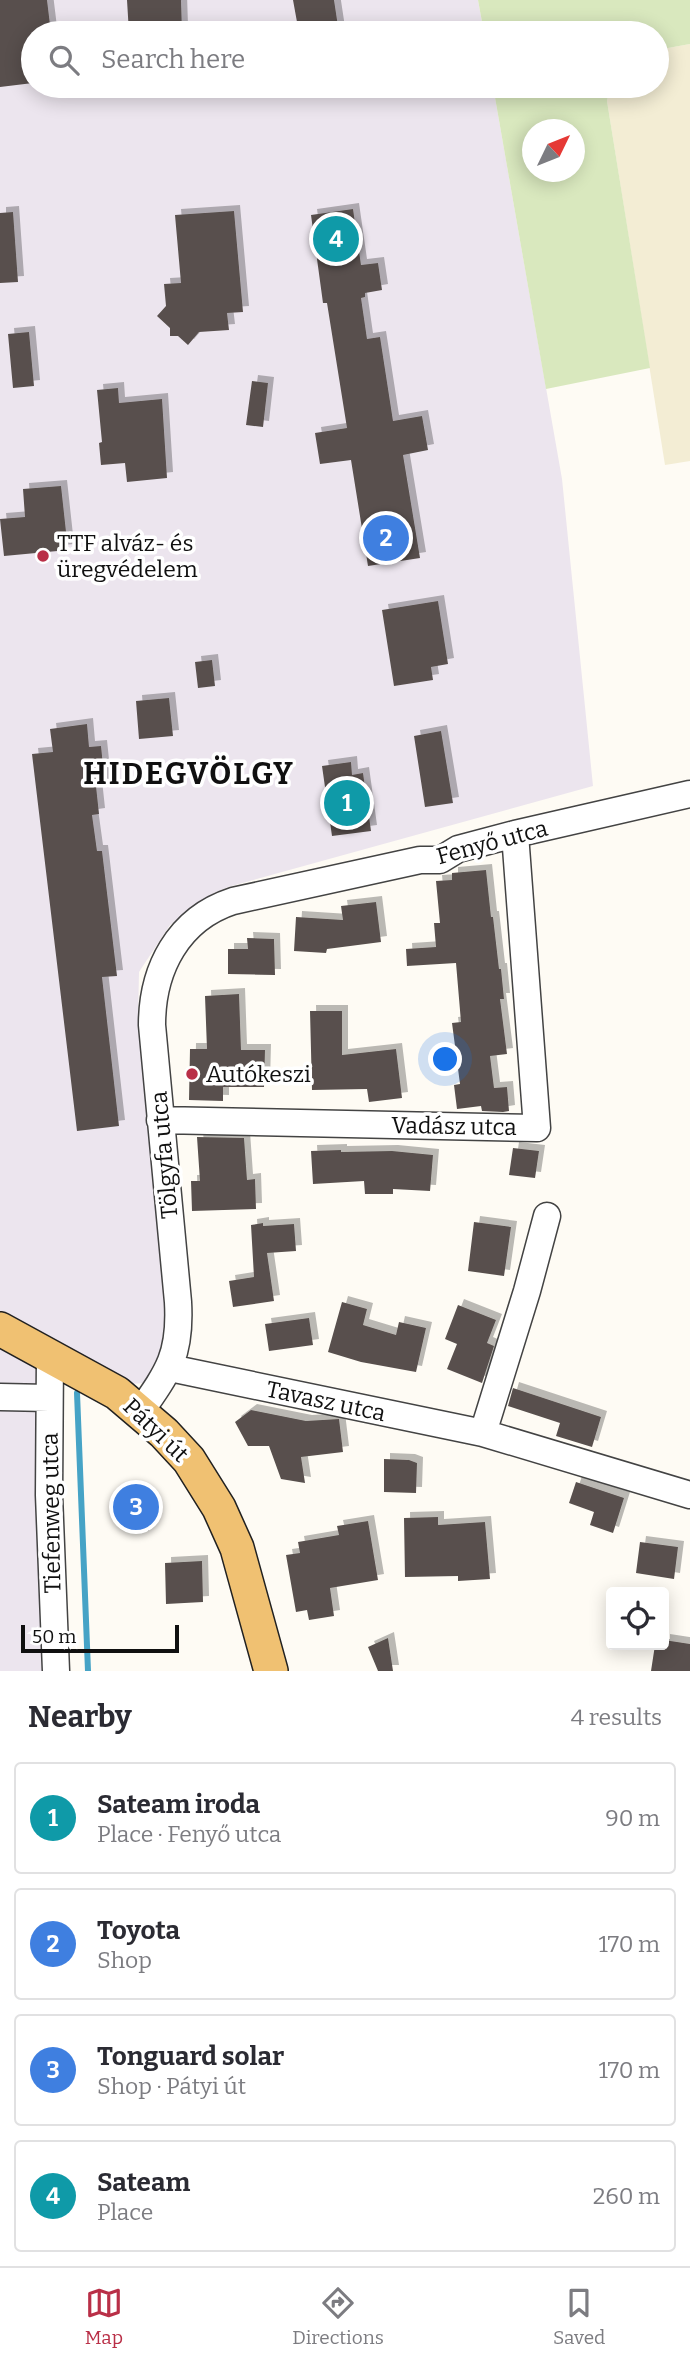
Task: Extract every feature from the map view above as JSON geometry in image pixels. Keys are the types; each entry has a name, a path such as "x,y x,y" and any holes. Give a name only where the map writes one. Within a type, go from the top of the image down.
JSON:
{"main road":[{"name":"Pátyi út","path":"0,1329 117,1393 175,1443 189,1460 219,1508 237,1548 271,1671"}],"street":[{"name":"Fenyő utca","path":"212,909 233,901 411,862 440,860 458,849 690,794"},
{"name":"Vadász utca","path":"160,1120 537,1128 515,834"},
{"name":"Tölgyfa utca","path":"140,1412 170,1368 177,1346 179,1319 152,1024 156,984 162,965 174,945 197,920 212,909"},
{"path":"483,1433 547,1216"},
{"name":"Tiefenweg utca","path":"50,1355 49,1495 56,1671"},
{"name":"Tavasz utca","path":"170,1368 483,1433 690,1495"},
{"path":"0,1397 49,1398"}],"shaded area":[{"path":"0,0 478,0 482,21 21,21 21,98 495,98 562,479 593,786 228,887 214,893 170,925 139,972 138,1021 152,1141 169,1338 161,1366 144,1383 131,1384 58,1342 68,1671 0,1671"},
{"path":"690,44 690,461 665,465 607,101 608,98 669,98 669,48"}],"green space":[{"path":"478,0 690,0 690,44 669,48 669,21 482,21"},
{"path":"495,98 608,98 650,368 546,389"}],"building":[{"path":"0,0 47,0 50,21 21,21 21,84 0,87"},
{"path":"127,0 181,0 182,21 128,21"},
{"path":"293,0 334,0 337,21 297,21"},
{"path":"353,209 361,265 378,263 382,290 365,293 365,297 361,298 367,339 380,337 393,421 422,416 428,450 403,455 420,558 368,566 351,460 320,464 315,433 347,428 327,303 323,303 311,215"},
{"path":"234,211 243,312 227,313 229,330 199,332 188,345 178,336 170,336 170,328 157,316 166,306 164,284 181,283 175,215"},
{"path":"13,212 18,282 0,283 0,213"},
{"path":"29,332 34,386 13,388 8,334"},
{"path":"252,381 268,383 263,427 246,425"},
{"path":"118,388 119,403 162,399 167,478 127,482 125,463 101,465 99,443 102,442 97,390"},
{"path":"61,486 68,550 4,556 0,519 25,517 23,489"},
{"path":"438,601 448,664 431,667 433,680 394,686 382,610"},
{"path":"212,660 215,686 198,688 195,662"},
{"path":"169,698 173,736 139,739 136,701"},
{"path":"87,724 89,747 101,746 105,785 96,786 99,814 92,815 97,851 102,851 117,976 102,977 119,1126 77,1131 32,754 53,752 50,729"},
{"path":"441,731 453,803 425,807 414,736"},
{"path":"351,762 352,775 363,773 371,831 332,836 322,766"},
{"path":"486,870 501,969 504,999 500,999 507,1054 490,1056 494,1088 507,1087 509,1111 503,1112 482,1111 481,1106 457,1109 454,1085 460,1084 452,1023 461,1022 456,963 407,966 406,949 436,947 434,923 440,923 436,881 452,880 452,873"},
{"path":"376,902 381,942 327,949 326,953 294,951 296,917 343,920 341,906"},
{"path":"247,938 274,939 275,975 228,974 228,949 248,949"},
{"path":"239,994 241,1050 265,1050 264,1087 223,1087 223,1101 189,1100 190,1049 207,1049 205,996"},
{"path":"310,1011 342,1011 342,1055 396,1049 402,1098 369,1102 367,1089 312,1090"},
{"path":"197,1137 244,1138 247,1180 255,1179 256,1209 192,1211 191,1181 200,1181"},
{"path":"513,1148 539,1151 535,1178 509,1175"},
{"path":"311,1151 433,1155 430,1191 393,1189 393,1194 365,1194 364,1181 313,1184"},
{"path":"474,1222 511,1227 504,1276 468,1271"},
{"path":"263,1223 263,1226 294,1224 296,1251 267,1253 274,1301 233,1307 229,1281 254,1277 251,1225"},
{"path":"342,1302 367,1309 363,1325 396,1335 399,1322 426,1328 416,1372 361,1362 328,1352"},
{"path":"458,1305 496,1320 487,1343 494,1346 482,1383 447,1369 457,1344 445,1339"},
{"path":"309,1318 313,1345 269,1351 265,1324"},
{"path":"513,1388 601,1417 592,1447 556,1436 560,1423 508,1406"},
{"path":"251,1410 306,1421 339,1419 343,1452 301,1457 305,1483 281,1479 269,1446 248,1446 235,1422"},
{"path":"384,1459 417,1463 416,1493 384,1492"},
{"path":"576,1482 624,1498 613,1533 590,1525 594,1512 569,1503"},
{"path":"125,1497 149,1497 149,1531 125,1531"},
{"path":"438,1517 438,1525 485,1522 490,1579 458,1581 458,1576 405,1577 404,1518"},
{"path":"368,1521 378,1580 330,1588 334,1616 309,1620 307,1610 296,1612 286,1555 300,1553 298,1542 339,1535 337,1526"},
{"path":"640,1542 678,1547 674,1579 636,1573"},
{"path":"202,1561 203,1602 166,1604 165,1563"},
{"path":"388,1638 393,1671 378,1671 368,1647"},
{"path":"669,1641 690,1644 690,1671 651,1671 654,1650 669,1650"}],"waterway":[{"path":"77,1393 88,1671"}],"place":[{"name":"Sateam","path":"336,239"},
{"name":"Toyota","path":"386,538"},
{"name":"TTF alváz- és üregvédelem","path":"43,556"},
{"name":"Sateam iroda","path":"347,803"},
{"name":"Autókeszi","path":"192,1074"},
{"name":"Tonguard solar","path":"136,1507"}],"district":[{"name":"HIDEGVÖLGY","path":"189,774"}]}
